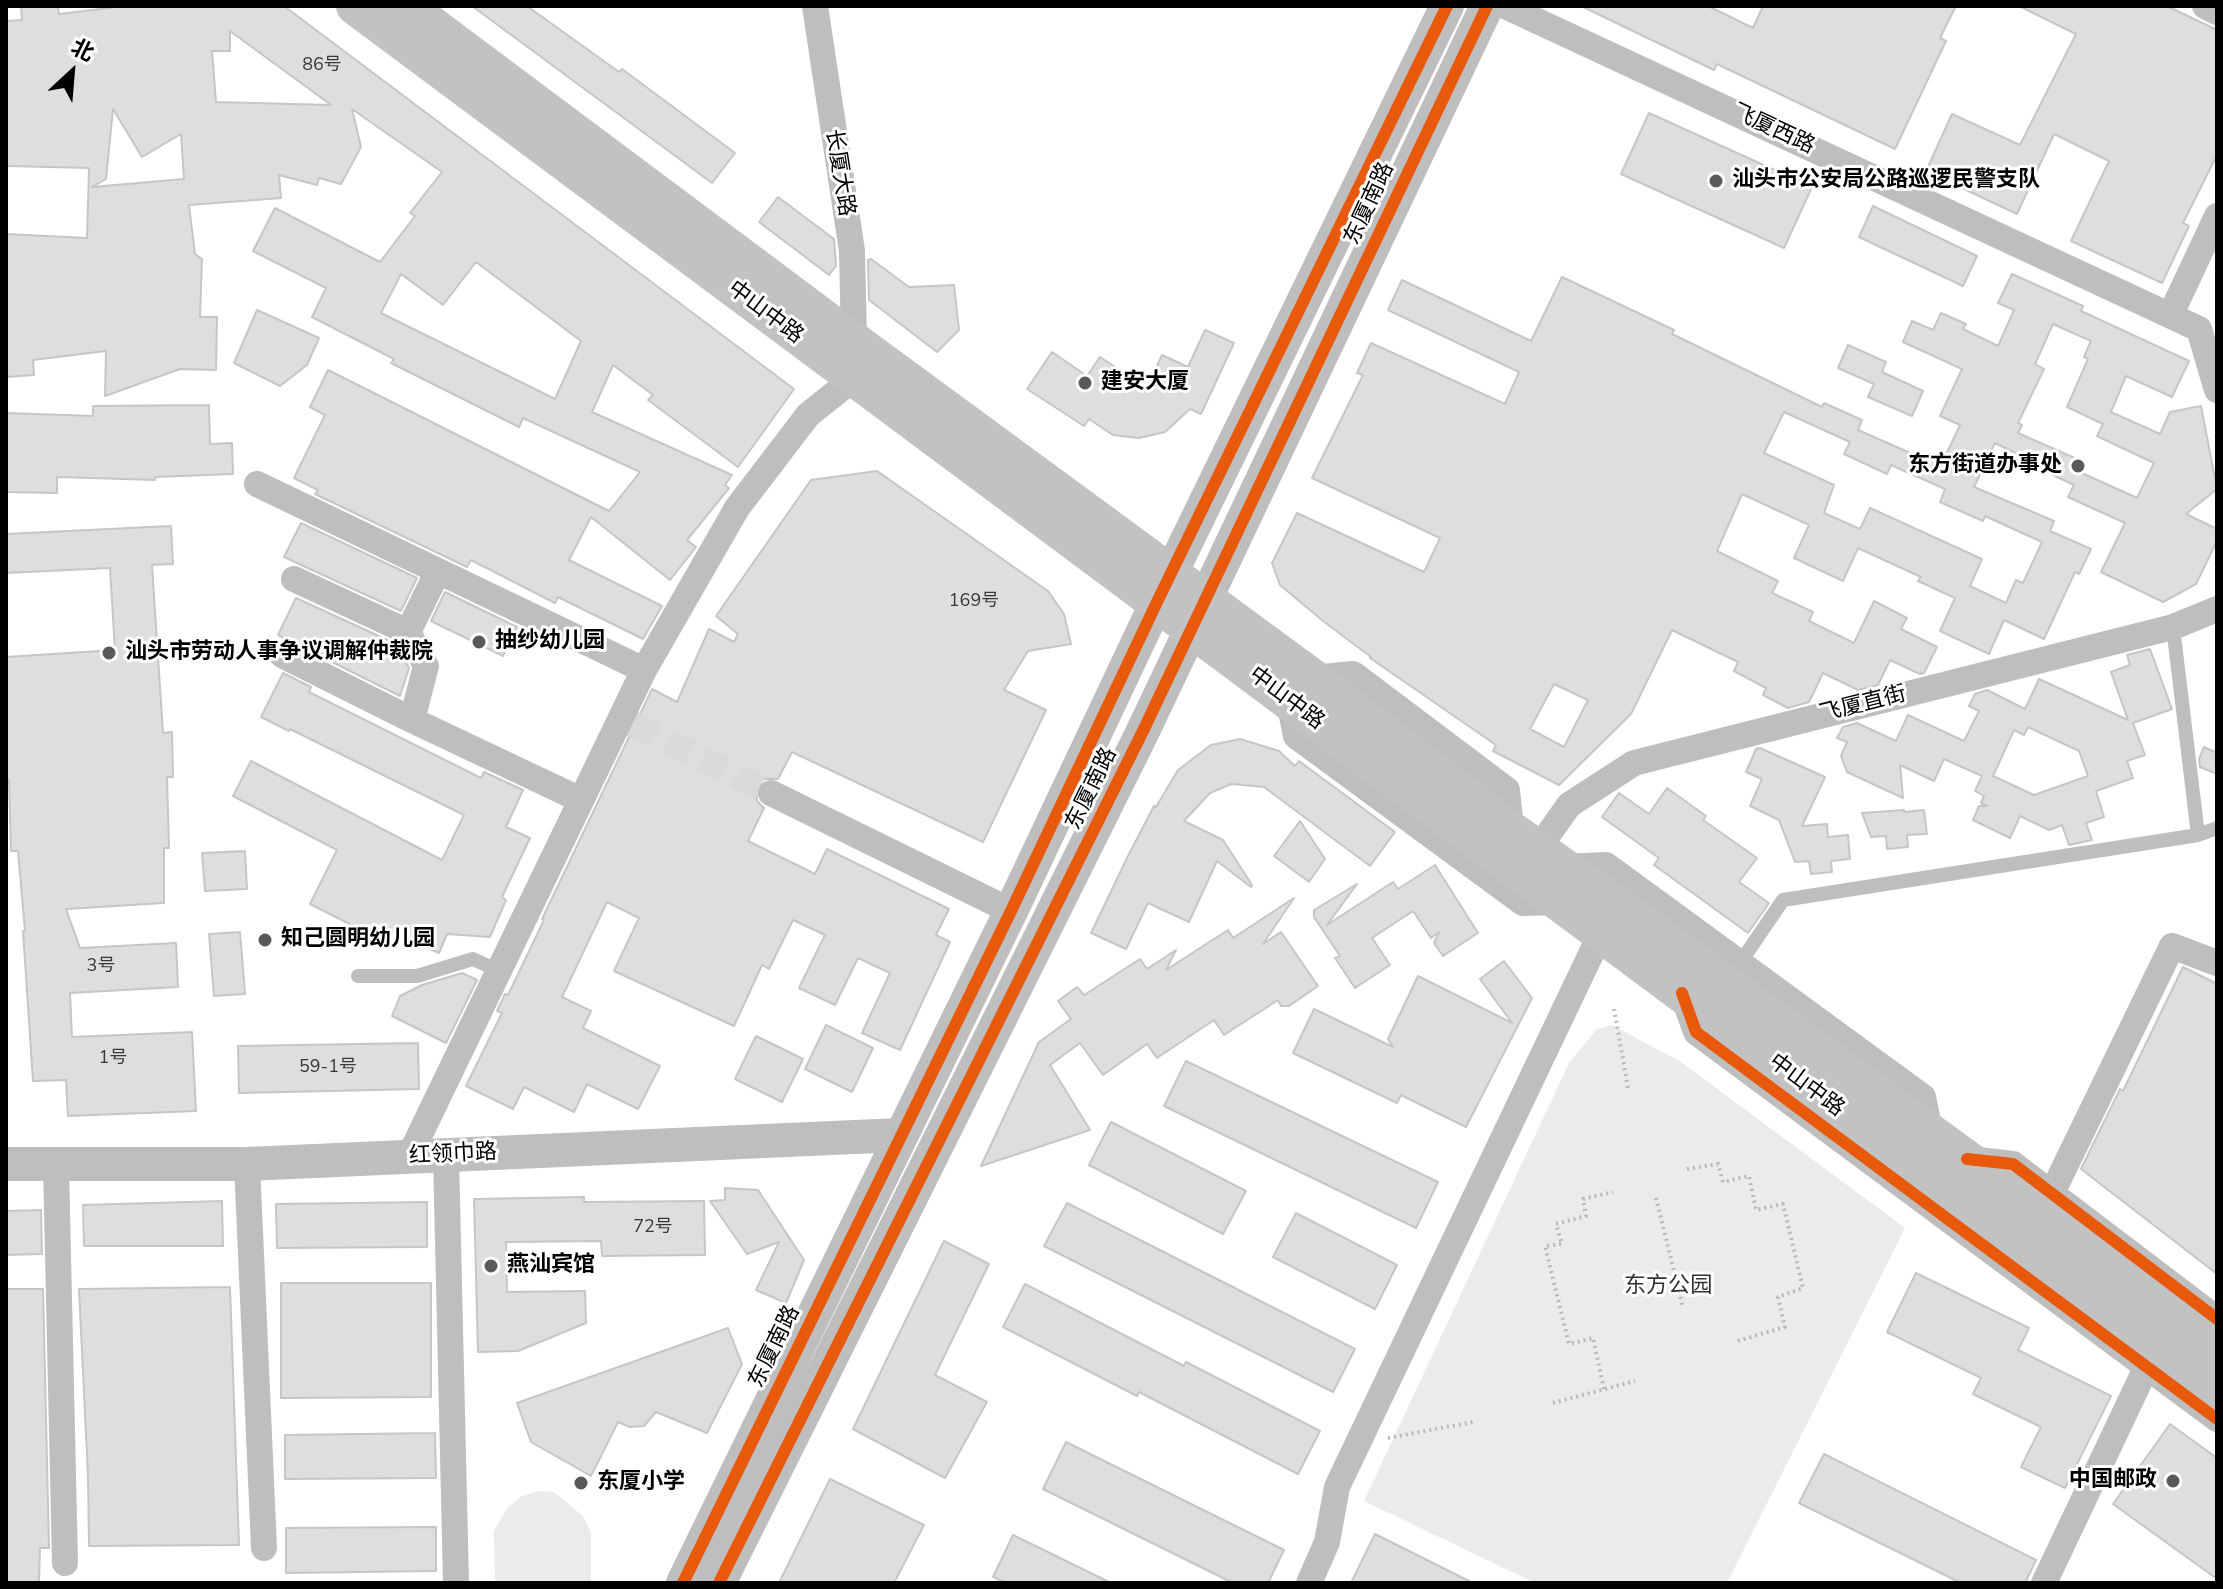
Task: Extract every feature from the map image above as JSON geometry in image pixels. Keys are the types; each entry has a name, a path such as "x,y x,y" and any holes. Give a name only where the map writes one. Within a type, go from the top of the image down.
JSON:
{"main road":[{"name":"中山中路","path":"355,6 853,379 1164,588"},
{"name":"中山中路","path":"406,6 854,341 1198,614 1543,862 1967,1159 2207,1322 2217,1348"},
{"name":"中山中路","path":"1301,689 1543,862 1601,933 2217,1392"}],"street":[{"name":"长厦大路","path":"815,6 852,251 854,341"},
{"name":"东厦南路","path":"683,1583 1447,6"},
{"name":"东厦南路","path":"719,1583 895,1234 1198,614 1487,6"},
{"name":"飞厦西路","path":"1505,6 2199,329 2217,390"},
{"path":"2205,6 2217,12"},
{"path":"2171,314 2217,216"},
{"path":"409,1157 581,800 626,721 644,670 737,508 808,415 853,379"},
{"path":"257,484 644,670"},
{"path":"408,632 438,571"},
{"path":"294,579 408,632 426,666 412,720"},
{"name":"飞厦直街","path":"1543,862 1569,805 1634,763 2173,627 2217,609"},
{"path":"282,655 581,800"},
{"path":"771,793 1011,911"},
{"path":"1543,862 1606,865 1923,1097 1930,1132"},
{"path":"1309,1583 1327,1542 1337,1487 1601,933"},
{"path":"2052,1193 2172,946 2217,963"},
{"path":"1682,993 1696,1032 2217,1419"},
{"name":"红领巾路","path":"6,1164 247,1164 900,1135"},
{"path":"446,1156 456,1583"},
{"path":"1967,1159 2013,1164 2207,1322"},
{"path":"247,1164 264,1548"},
{"path":"56,1166 65,1563"},
{"path":"1923,1201 1970,1208"},
{"path":"2092,1326 2133,1329"},
{"path":"2044,1583 2147,1366"}],"lane":[{"path":"2173,627 2198,835"},
{"path":"1740,963 1783,900 2198,835 2217,828"},
{"path":"358,976 417,976 473,959 499,971"}],"path":[{"path":"1614,1009 1628,1088"},
{"path":"1687,1169 1718,1164 1723,1182 1749,1176 1756,1210 1783,1204 1803,1288 1778,1297 1785,1327 1734,1342"},
{"path":"1604,1389 1593,1338 1569,1344 1545,1246 1562,1244 1556,1224 1586,1216 1583,1199 1613,1192"},
{"path":"1656,1198 1683,1308"},
{"path":"1553,1403 1635,1381"},
{"path":"1358,1444 1473,1422"}],"green space":[{"name":"东方公园","path":"1612,1025 1681,1062 1905,1228 1727,1583 1535,1583 1364,1501 1569,1063 1597,1029"},
{"path":"538,1491 554,1492 583,1516 591,1533 591,1583 495,1583 494,1531 507,1508 522,1496"}],"building":[{"path":"21,6 58,6 59,14 125,6 284,6 794,389 738,467 648,400 653,395 613,365 592,412 732,475 725,485 729,488 687,540 696,547 670,580 591,517 569,560 662,606 643,639 558,597 555,603 471,560 467,567 315,494 318,490 294,478 325,415 310,407 328,370 609,511 640,472 523,418 519,427 391,363 394,359 312,317 326,288 253,251 275,208 380,262 415,216 410,213 442,172 352,109 361,147 341,184 319,178 317,185 279,175 281,198 189,205 195,254 202,259 200,317 217,317 216,370 180,369 105,396 106,351 33,360 34,375 6,377 6,234 87,238 89,168 6,166 6,21 22,20","holes":["230,31 331,105 216,102 212,51 230,51","113,109 142,157 181,134 184,179 92,187 106,179","476,262 581,341 555,399 381,313 401,274 443,305"]},
{"path":"472,6 527,6 619,72 622,69 735,153 712,183"},
{"path":"1581,6 1708,6 1753,28 1763,6 1956,6 1940,38 1946,41 1895,149 1717,64 1714,70"},
{"path":"2019,6 2167,6 2217,30 2217,155 2183,223 2189,226 2162,283 2071,241 2109,161 2054,134 2017,214 1926,171 1952,114 2020,145 2076,34"},
{"name":"汕头市公安局公路巡逻民警支队","path":"1649,113 1812,187 1784,248 1621,174"},
{"path":"778,197 834,239 836,266 829,275 759,222"},
{"path":"1873,206 1977,256 1963,286 1859,237"},
{"path":"871,259 909,287 954,285 959,330 937,352 869,300 868,260"},
{"path":"2012,274 2083,306 2081,311 2189,361 2172,397 2126,376 2111,412 2160,434 2170,412 2201,406 2217,489 2186,514 2217,529 2217,541 2196,584 2163,602 2101,572 2125,523 2068,497 2074,485 1995,443 1974,487 2054,521 2050,531 2091,549 2079,574 2075,572 2044,639 2004,620 1989,654 1940,631 1955,598 1918,581 1921,577 1858,548 1843,581 1794,558 1809,525 1742,494 1717,551 1778,581 1772,593 1813,612 1809,621 1854,643 1874,601 1907,618 1901,629 1937,647 1924,673 1890,660 1878,685 1858,690 1823,673 1809,702 1788,708 1763,695 1766,688 1734,671 1738,662 1672,630 1631,714 1559,785 1493,751 1496,745 1370,658 1280,585 1272,563 1297,513 1424,572 1440,538 1312,478 1363,375 1357,373 1371,343 1505,404 1519,372 1388,310 1402,280 1531,341 1562,277 1674,330 1672,334 1822,407 1824,403 1862,420 1858,430 1917,456 1919,451 1943,461 1960,425 1940,416 1962,369 1903,342 1912,321 1933,330 1941,313 1966,324 1963,329 1998,346 2014,310 1998,303","holes":["2053,324 2091,341 2084,357 2088,359 2067,407 2103,424 2097,436 2154,463 2137,498 2082,473 2086,463 2018,433 2022,425 2018,423 2044,369 2035,364","1784,412 1850,442 1844,454 1887,474 1891,465 1945,489 1940,502 1983,521 1985,516 2042,542 2023,583 2016,580 2006,603 1970,586 1982,559 1870,508 1860,529 1824,513 1834,485 1764,453","1554,684 1588,700 1564,747 1530,729"]},
{"path":"257,310 319,338 307,365 280,386 234,363"},
{"name":"建安大厦","path":"1205,330 1234,343 1201,414 1190,409 1165,432 1139,438 1113,435 1089,419 1084,426 1027,389 1052,352 1087,376 1100,357 1147,388 1162,355 1188,367"},
{"path":"1848,345 1886,362 1882,372 1923,391 1912,416 1868,397 1874,384 1838,368"},
{"path":"209,405 210,444 232,443 233,474 155,477 155,480 57,477 57,493 6,492 6,413 93,416 93,406"},
{"path":"877,471 1048,591 1064,614 1071,644 1028,651 1004,690 1046,710 983,842 792,752 778,779 763,779 756,787 757,801 764,808 748,841 815,874 827,849 949,909 936,935 950,942 900,1050 862,1033 890,973 858,958 835,1005 799,988 825,935 793,920 769,969 762,965 734,1026 614,971 639,918 607,902 562,997 591,1011 583,1028 660,1066 638,1109 587,1084 574,1112 524,1087 513,1109 466,1086 502,1013 497,1011 505,994 508,995 652,689 677,702 709,629 734,642 738,634 716,616 811,480"},
{"path":"301,523 417,578 401,611 284,557"},
{"path":"171,526 173,564 152,565 163,733 172,732 173,777 167,777 169,848 164,848 164,903 66,909 80,948 176,943 178,987 70,993 72,1037 192,1032 196,1111 68,1116 66,1080 33,1081 18,851 11,851 6,657 115,650 110,568 6,573 6,534"},
{"path":"445,592 517,627 503,656 431,621"},
{"path":"296,598 394,643 393,647 399,650 409,668 400,696 278,635"},
{"path":"2150,649 2172,709 2133,723 2145,755 2127,761 2133,778 2096,791 2104,817 2086,823 2092,840 2069,845 2062,825 2049,830 2020,816 2010,838 1973,820 1979,806 1987,806 1981,803 1984,796 1975,791 1982,776 1944,759 1934,781 1900,765 1903,798 1847,772 1841,756 1847,742 1837,738 1843,727 1857,723 1896,741 1908,715 1964,741 1979,711 1969,706 1975,694 1987,690 2025,709 2039,679 2128,720 2111,672 2130,665 2127,655","holes":["2028,727 2079,751 2088,776 2034,795 1993,776 2014,730 2024,735"]},
{"path":"283,673 311,687 309,692 481,778 484,772 523,790 506,827 530,838 502,897 506,900 490,937 447,934 439,953 392,932 387,943 310,904 337,850 233,796 251,761 442,860 464,815 261,717"},
{"path":"1240,739 1279,751 1295,766 1299,761 1395,832 1370,866 1264,787 1231,784 1210,793 1184,821 1223,840 1251,887 1217,861 1189,922 1148,903 1126,949 1091,933 1154,806 1178,770 1211,745"},
{"path":"2204,747 2217,753 2217,774 2200,767 2199,759"},
{"path":"1760,748 1825,777 1802,826 1827,824 1828,837 1848,835 1850,859 1831,861 1832,872 1811,874 1809,861 1795,862 1779,820 1750,806 1762,779 1746,772 1756,749"},
{"path":"1667,788 1706,816 1703,820 1757,858 1739,882 1769,903 1748,933 1654,865 1659,858 1602,817 1619,793 1649,814"},
{"path":"1924,810 1927,834 1907,835 1908,847 1887,849 1886,836 1871,837 1862,813"},
{"path":"1300,821 1325,859 1309,882 1274,856"},
{"path":"245,851 247,889 205,891 202,853"},
{"path":"1435,865 1478,933 1443,956 1434,943 1439,932 1431,938 1413,911 1372,938 1390,965 1355,988 1335,958 1340,956 1314,917 1314,910 1357,884 1327,925 1393,882 1398,889"},
{"path":"1294,898 1263,944 1281,932 1318,986 1289,1006 1281,1006 1278,1000 1224,1035 1214,1020 1157,1058 1147,1044 1103,1075 1080,1043 1050,1065 1090,1130 981,1166 1039,1042 1071,1019 1058,1001 1077,987 1084,995 1140,959 1147,969 1176,950 1166,970 1228,930 1233,938"},
{"path":"240,932 245,994 214,996 209,934"},
{"path":"1504,961 1532,998 1466,1127 1401,1095 1397,1103 1293,1053 1314,1009 1393,1047 1388,1039 1418,976 1512,1023 1480,979"},
{"path":"2183,967 2217,984 2217,1274 2081,1169"},
{"path":"462,973 477,980 446,1043 392,1016 400,996 422,985"},
{"path":"826,1025 873,1048 852,1092 805,1069"},
{"path":"756,1036 803,1059 782,1102 735,1079"},
{"path":"418,1043 419,1089 239,1093 238,1046"},
{"path":"1186,1061 1438,1182 1416,1228 1164,1106"},
{"path":"1111,1122 1246,1191 1223,1234 1089,1165"},
{"path":"725,1188 758,1190 804,1260 786,1303 756,1290 779,1242 747,1254 710,1201 725,1200"},
{"name":"燕汕宾馆","path":"584,1197 584,1202 704,1201 705,1255 602,1256 601,1241 506,1242 507,1292 585,1291 586,1323 518,1351 478,1352 474,1199"},
{"path":"222,1201 223,1246 84,1246 83,1205"},
{"path":"427,1202 427,1247 277,1248 276,1204"},
{"path":"1067,1203 1355,1349 1333,1392 1044,1246"},
{"path":"41,1210 42,1254 6,1255 6,1211"},
{"path":"1296,1213 1397,1265 1375,1309 1273,1257"},
{"path":"944,1241 989,1264 935,1375 987,1402 945,1478 853,1429"},
{"path":"1916,1273 2029,1328 2018,1350 2111,1396 2065,1488 2021,1467 2041,1427 1973,1394 1981,1378 1887,1332"},
{"path":"281,1283 431,1283 431,1397 281,1398"},
{"path":"1025,1284 1184,1366 1186,1362 1320,1431 1298,1474 1139,1392 1137,1396 1003,1327"},
{"path":"230,1287 239,1545 89,1546 79,1289"},
{"path":"6,1289 43,1289 49,1548 40,1548 39,1583 6,1583"},
{"path":"728,1328 742,1364 707,1433 656,1412 644,1426 630,1427 618,1422 591,1476 531,1442 517,1403"},
{"name":"中国邮政","path":"2170,1424 2217,1458 2217,1579 2113,1504"},
{"path":"435,1433 436,1478 285,1479 285,1435"},
{"path":"1066,1442 1284,1550 1268,1583 1233,1583 1043,1489"},
{"path":"1824,1454 2036,1560 2025,1583 1961,1583 1799,1503"},
{"path":"830,1479 924,1525 894,1583 779,1583"},
{"path":"436,1527 436,1571 286,1573 286,1528"},
{"path":"1375,1534 1473,1583 1351,1583"},
{"path":"1013,1535 1111,1583 1007,1583 993,1577"}],"tunnel":[{"path":"632,724 771,793"}],"cycle path":[{"path":"683,1583 1447,6"},
{"path":"719,1583 1142,733 1487,6"},
{"path":"1682,993 1696,1032 2217,1419"},
{"path":"1967,1159 2013,1164 2217,1319"}],"place":[{"name":"汕头市公安局公路巡逻民警支队","path":"1716,181"},
{"name":"建安大厦","path":"1085,383"},
{"name":"东方街道办事处","path":"2078,466"},
{"name":"抽纱幼儿园","path":"479,642"},
{"name":"汕头市劳动人事争议调解仲裁院","path":"109,653"},
{"name":"知己圆明幼儿园","path":"265,940"},
{"name":"燕汕宾馆","path":"491,1266"},
{"name":"中国邮政","path":"2173,1481"},
{"name":"东厦小学","path":"581,1483"}]}
